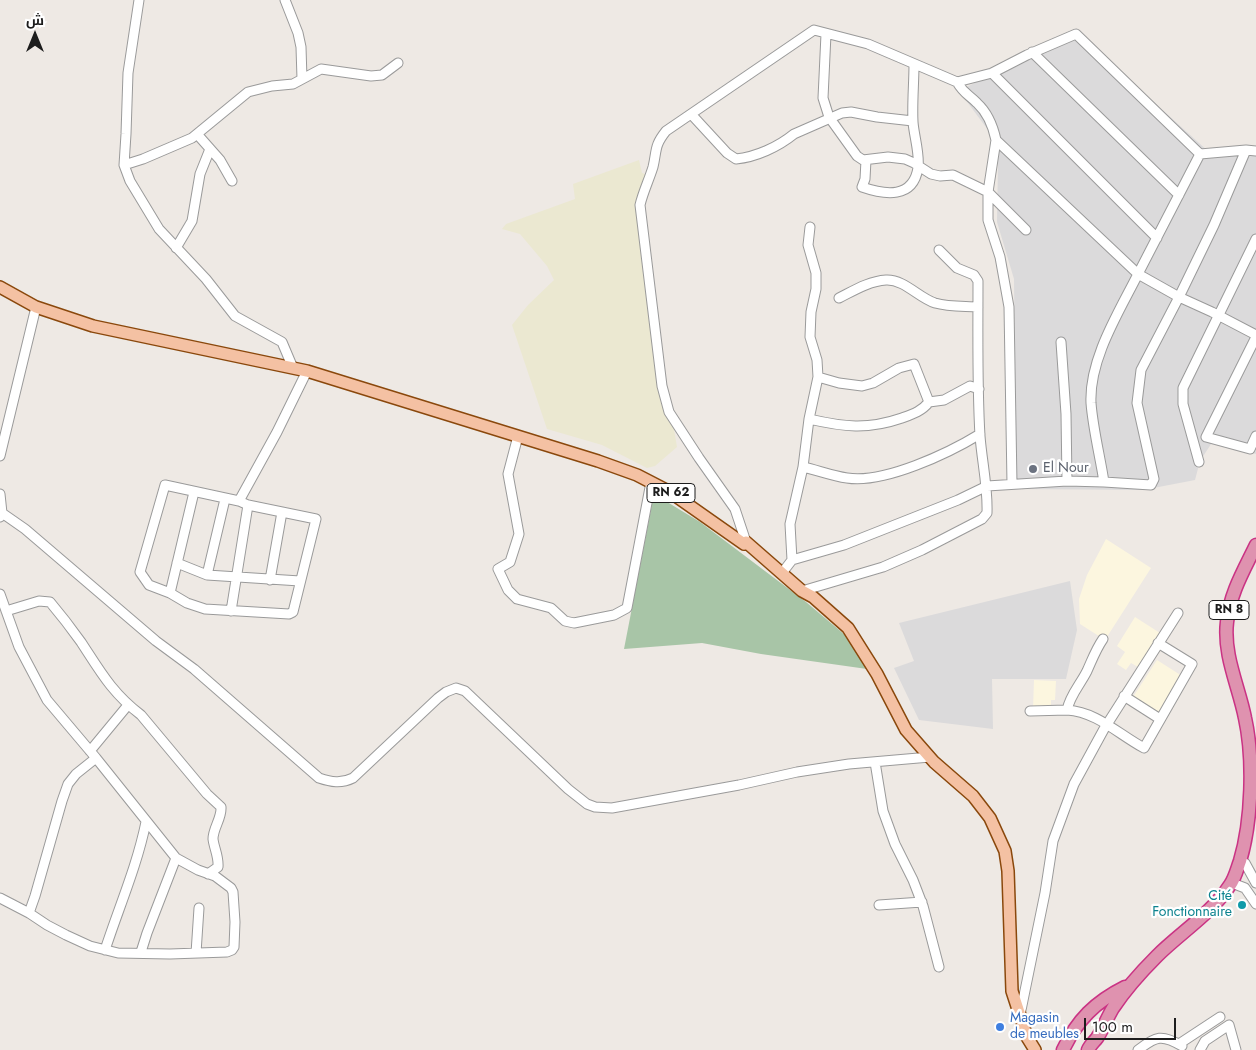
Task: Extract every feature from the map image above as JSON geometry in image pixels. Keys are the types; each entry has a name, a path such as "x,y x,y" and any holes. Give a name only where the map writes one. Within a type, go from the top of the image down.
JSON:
{"highway":[{"name":"RN 8","path":"1088,1050 1096,1045 1113,1008 1132,984 1156,957 1208,910 1232,884 1244,843 1252,803 1253,756 1228,652 1226,624 1232,596 1255,547"},
{"path":"1063,1050 1080,1020 1094,1006 1132,984"}],"main road":[{"name":"RN 62","path":"0,287 36,306 93,326 307,371 598,461 636,475 670,492 744,544 746,542 848,628 877,674 906,730 930,757 973,796 990,818 1005,851 1008,871 1012,991 1019,1017 1034,1050"}],"street":[{"path":"139,0 128,73 124,165 130,181 159,229 206,279 235,316 282,342 292,368"},
{"path":"285,0 298,33 301,47 302,79"},
{"path":"746,542 735,508 698,458 669,412 662,386 654,331 640,205 653,167 654,152 659,140 666,131 814,30 868,44 957,82 963,92 978,103 992,124 996,140 988,192 988,220 1000,257 1009,308 1012,484"},
{"path":"826,34 823,98 830,117 857,156 863,160 888,157 904,160 931,174 940,176 954,175 988,192 1026,230"},
{"path":"957,82 992,73 1032,52 1076,34 1200,154 1246,150 1256,151"},
{"path":"1032,52 1179,195"},
{"path":"124,165 192,138 248,92 272,86 293,84 321,69 371,76 382,75 398,63"},
{"path":"866,160 865,179 862,187 872,190 900,192 908,188 914,180 918,167 913,121 914,64"},
{"path":"992,73 1157,238"},
{"path":"692,114 727,153 736,160 762,152 794,134 842,112 913,121"},
{"path":"197,134 220,160 232,182"},
{"path":"996,140 1138,274 1256,336 1206,437"},
{"path":"176,248 192,221 200,174 210,149"},
{"path":"782,573 792,560 844,545 958,500 987,486 1067,481 1151,486 1154,479 1137,403 1141,370 1214,225 1246,150"},
{"path":"1104,482 1091,402 1093,380 1103,343 1200,154"},
{"path":"792,560 790,524 803,467 809,419 818,376 817,360 810,337 816,273 808,245 810,227"},
{"path":"1198,462 1183,404 1183,388 1256,239"},
{"path":"802,591 883,567 922,550 982,519 987,513 987,486 980,434 978,281 974,275 956,268 939,250"},
{"path":"839,298 871,283 887,280 896,281 925,299 936,303 978,307"},
{"path":"0,456 36,306"},
{"path":"1062,342 1067,481"},
{"path":"818,376 839,383 862,386 873,383 899,368 914,364 929,402"},
{"path":"231,611 244,503 307,371"},
{"path":"809,419 841,426 872,426 890,422 923,409 929,402 944,400 970,386 979,389"},
{"path":"803,467 848,478 866,479 932,458 963,445 980,434"},
{"path":"518,436 508,474 519,534 510,562 498,569 508,590 517,599 551,608 568,623 614,615 627,608 651,482"},
{"path":"1190,436 1206,437 1250,449 1256,436"},
{"path":"165,485 225,499 316,519 293,612 290,614 205,609 148,585 140,572 165,485"},
{"path":"170,593 194,492"},
{"path":"0,494 1,515 25,529 156,641 194,669 319,778 329,782 340,783 354,778 438,698 456,688 465,692 482,707 568,789 587,804 595,807 612,808 739,785 797,772 849,764 930,757"},
{"path":"208,575 225,499"},
{"path":"270,580 282,512"},
{"path":"177,563 208,575 300,581"},
{"path":"0,594 19,647 46,700 93,754 176,858 198,870 215,876 231,888 233,892 235,922 234,947 227,952 118,953 90,946 66,935 0,898"},
{"path":"6,611 39,601 50,602 80,641 111,688 128,706 141,716 207,794 221,807 221,814 213,838 219,862 218,867 208,874"},
{"path":"1019,1017 1045,893 1053,841 1074,784 1124,696 1178,613"},
{"path":"1067,710 1069,701 1088,670 1096,650 1103,639"},
{"path":"1030,711 1078,711 1107,724 1144,748 1192,664 1158,643"},
{"path":"1124,696 1160,719"},
{"path":"29,913 68,784 93,754 128,706"},
{"path":"875,762 883,811 895,844 922,902 939,967"},
{"path":"105,950 120,902 129,885 139,854 146,822"},
{"path":"141,952 176,858"},
{"path":"1232,884 1245,888 1256,904"},
{"path":"879,905 922,902"},
{"path":"196,953 199,908"},
{"path":"1138,1050 1156,1038 1167,1038 1181,1045 1220,1017"},
{"path":"1200,1050 1205,1041 1229,1025 1236,1050"}],"shaded area":[{"path":"1075,31 1209,152 1256,153 1256,454 1213,441 1200,461 1195,480 1143,490 1016,489 1014,279 997,222 998,162 994,138 959,91"},
{"path":"639,160 642,173 653,177 640,208 648,274 677,447 655,466 647,468 602,445 547,429 512,325 528,305 554,280 547,266 520,234 502,229 506,224 575,199 573,184"},
{"path":"1106,539 1151,568 1105,640 1080,624 1079,599 1087,575"},
{"path":"1070,581 1077,630 1066,679 992,679 993,729 919,720 894,668 914,661 899,623"},
{"path":"1135,617 1160,633 1138,667 1131,663 1126,670 1117,664 1125,652 1117,646"},
{"path":"1157,660 1182,676 1158,713 1133,697"},
{"path":"1034,680 1056,681 1055,700 1051,700 1051,710 1033,709"}],"green space":[{"path":"654,494 700,522 806,602 845,635 867,669 761,654 702,643 624,649"}],"place":[{"name":"El Nour","path":"1033,469"},
{"name":"Cité Fonctionnaire","path":"1242,905"},
{"name":"Magasin de meubles","path":"1000,1027"}]}
